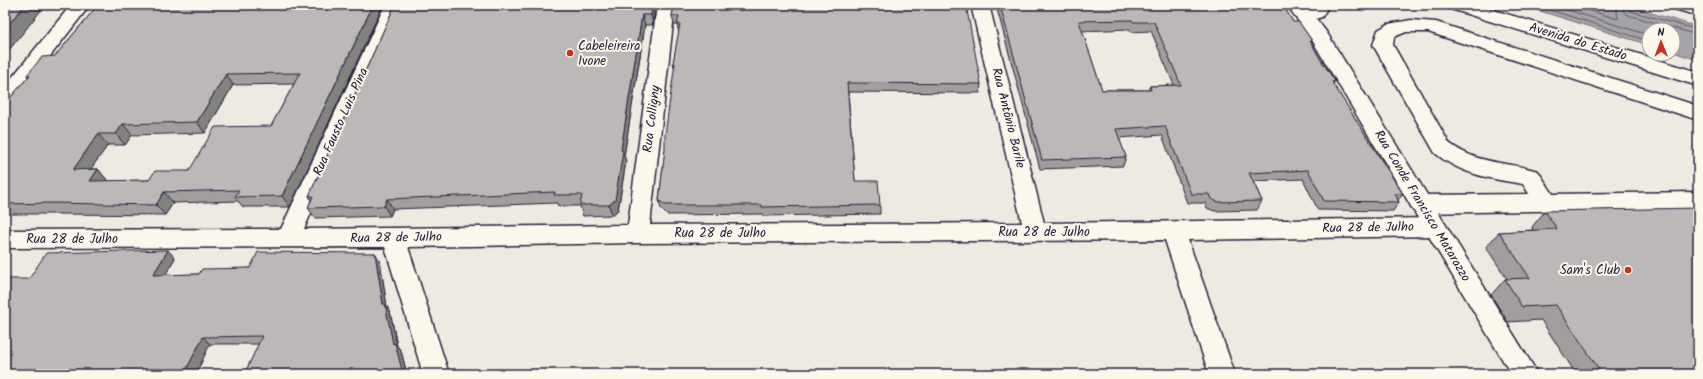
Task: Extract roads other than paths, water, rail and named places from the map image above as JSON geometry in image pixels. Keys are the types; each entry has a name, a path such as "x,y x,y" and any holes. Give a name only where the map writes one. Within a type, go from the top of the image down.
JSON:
{"main road":[{"path":"5,100 81,5"},
{"name":"Rua Fausto Luis Pina","path":"288,239 394,5"},
{"name":"Rua Colligny","path":"638,234 666,5"},
{"name":"Rua Antônio Barile","path":"980,5 1035,231"},
{"name":"Rua Conde Francisco Matarazzo","path":"1296,5 1320,37 1525,374"},
{"name":"Avenida do Estado","path":"1457,5 1698,79"},
{"path":"1681,5 1698,10"},
{"name":"Rua Conde Francisco Matarazzo","path":"1317,8 1320,37"},
{"path":"1547,202 1530,177 1475,167 1450,156 1442,148 1383,45 1385,34 1392,28 1404,26 1429,26 1698,112"},
{"path":"1421,204 1698,200"},
{"name":"Rua 28 de Julho","path":"5,239 419,238 638,234 1173,231 1435,227"},
{"path":"1173,231 1222,374"},
{"path":"394,238 436,374"}],"water":[{"path":"1521,5 1625,5 1698,27 1698,60 1681,55 1681,22 1641,22 1641,42"}],"place":[{"name":"Cabeleireira Ivone","path":"570,53"},
{"name":"Sam's Club","path":"1628,270"}]}
